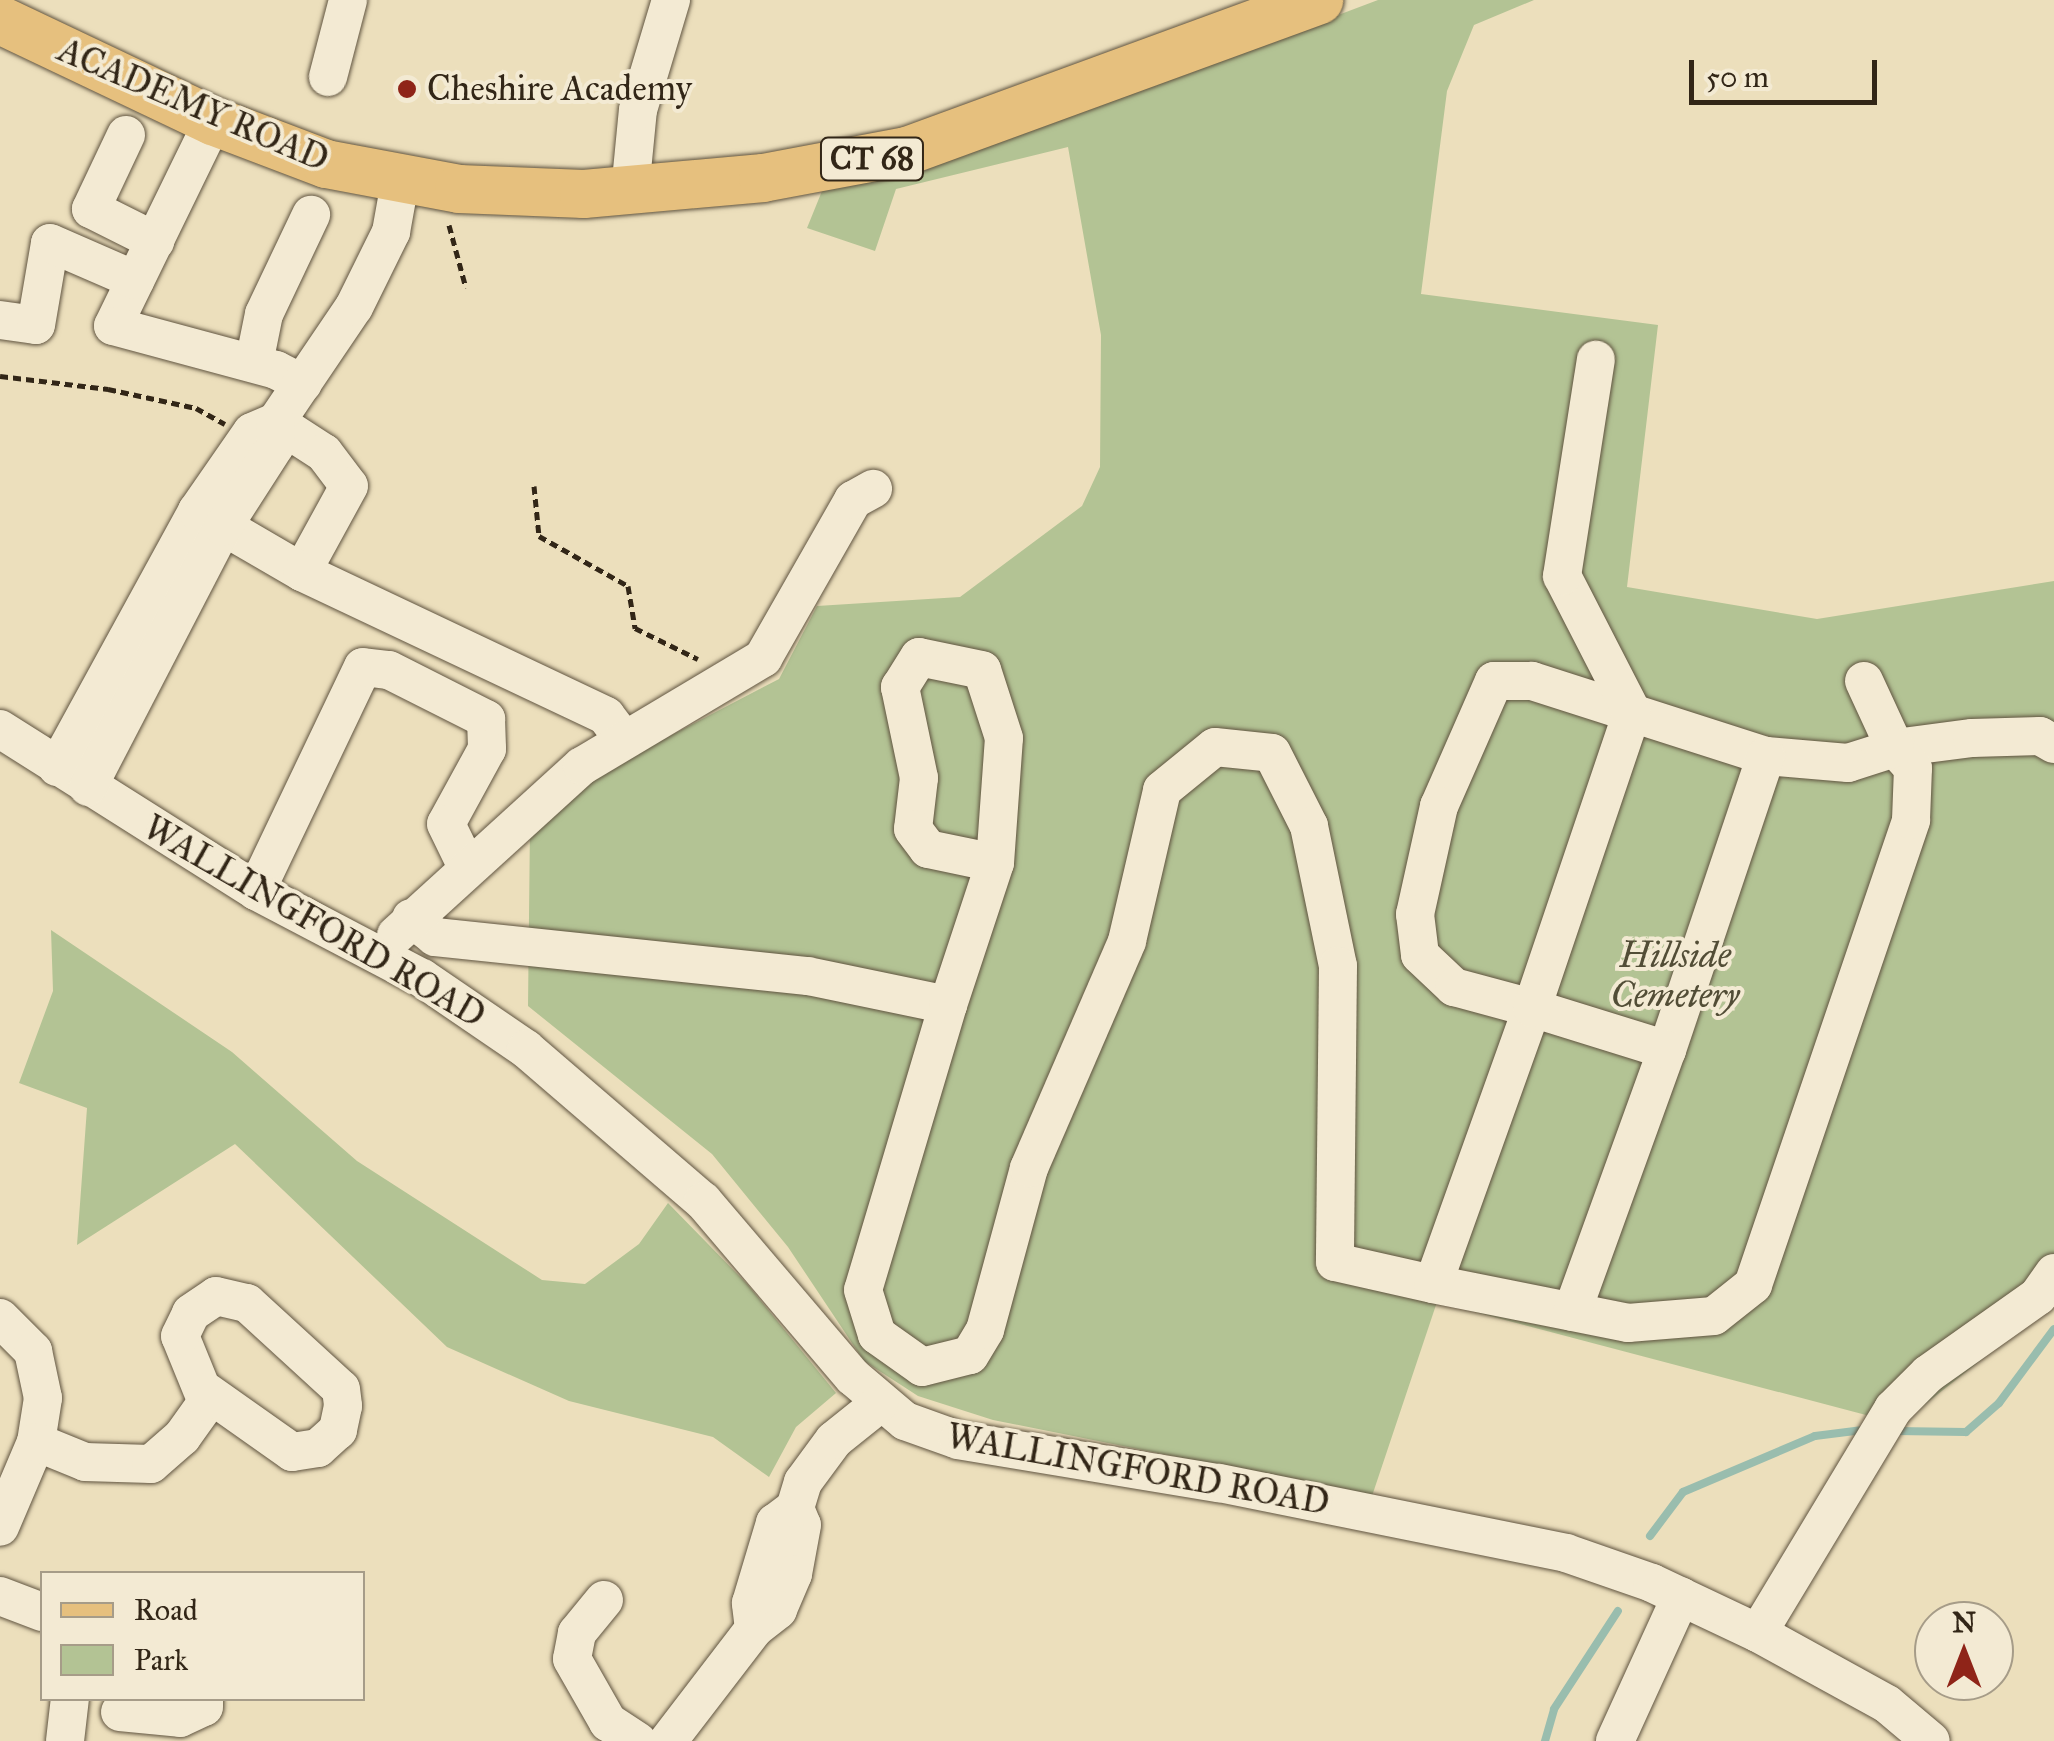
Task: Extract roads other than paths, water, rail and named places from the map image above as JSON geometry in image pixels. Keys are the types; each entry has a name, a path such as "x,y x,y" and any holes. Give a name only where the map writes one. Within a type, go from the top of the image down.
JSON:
{"main road":[{"name":"ACADEMY ROAD","path":"0,20 213,121 326,164 400,182 538,194 630,192 764,178 908,151 1319,0"}],"street":[{"path":"328,77 348,0"},
{"path":"630,192 638,110 671,0"},
{"path":"213,121 113,326 254,364 302,384"},
{"path":"126,135 92,209 154,241"},
{"path":"73,777 252,432 276,422 380,260 400,182"},
{"path":"254,364 264,314 311,215"},
{"path":"0,320 36,325 50,243 135,280"},
{"path":"1432,1284 1532,1008 1632,712 1562,576 1596,360"},
{"path":"276,422 324,453 349,486 302,572"},
{"path":"381,957 411,918 582,766 763,658 853,500 873,489"},
{"path":"210,519 302,572 606,716 624,740"},
{"path":"995,863 928,849 913,830 919,778 900,688 919,657 982,670 994,691 1004,738 995,863 948,1005 864,1290 877,1335 922,1367 970,1355 985,1330 1028,1168 1127,941 1162,790 1215,747 1272,753 1309,826 1338,966 1335,1262 1628,1323 1714,1316 1753,1285 1911,820 1913,768 1895,748 1864,681"},
{"path":"256,891 364,666 390,670 486,718 488,749 446,824 467,867"},
{"path":"1667,1050 1454,987 1420,955 1415,914 1439,806 1494,681 1532,681 1766,756 1848,763 1895,748 1989,737 2040,736 2054,744"},
{"name":"WALLINGFORD ROAD","path":"0,729 256,891 381,957 526,1049 661,1162 736,1236 879,1404 958,1440 1495,1536 1616,1569 1758,1634 1887,1704 1931,1741"},
{"path":"1572,1312 1667,1050 1766,756"},
{"path":"411,918 435,936 808,976 948,1005"},
{"path":"1758,1634 1893,1409 1928,1374 2038,1296 2054,1273"},
{"path":"36,1442 99,1465 152,1464 182,1438 207,1402 207,1392 180,1336 192,1313 216,1296 247,1303 341,1389 338,1430 318,1448 292,1452 207,1392"},
{"path":"0,1318 33,1352 40,1370 36,1442 0,1527"},
{"path":"668,1741 754,1629 751,1603 775,1523 795,1508 816,1462 879,1404"},
{"path":"0,1596 40,1611"},
{"path":"1615,1741 1681,1596"},
{"path":"604,1600 577,1634 572,1659 608,1722 638,1741"},
{"path":"64,1741 70,1701"},
{"path":"120,1712 180,1718 204,1708 204,1701"}],"waterway":[{"path":"1896,1431 1966,1432 1999,1403 2054,1329"},
{"path":"1650,1536 1683,1492 1815,1436 1863,1430"},
{"path":"1545,1741 1554,1709 1618,1611"}],"place":[{"name":"Cheshire Academy","path":"407,89"}],"park label":[{"name":"Hillside Cemetery","path":"1675,976"}]}
